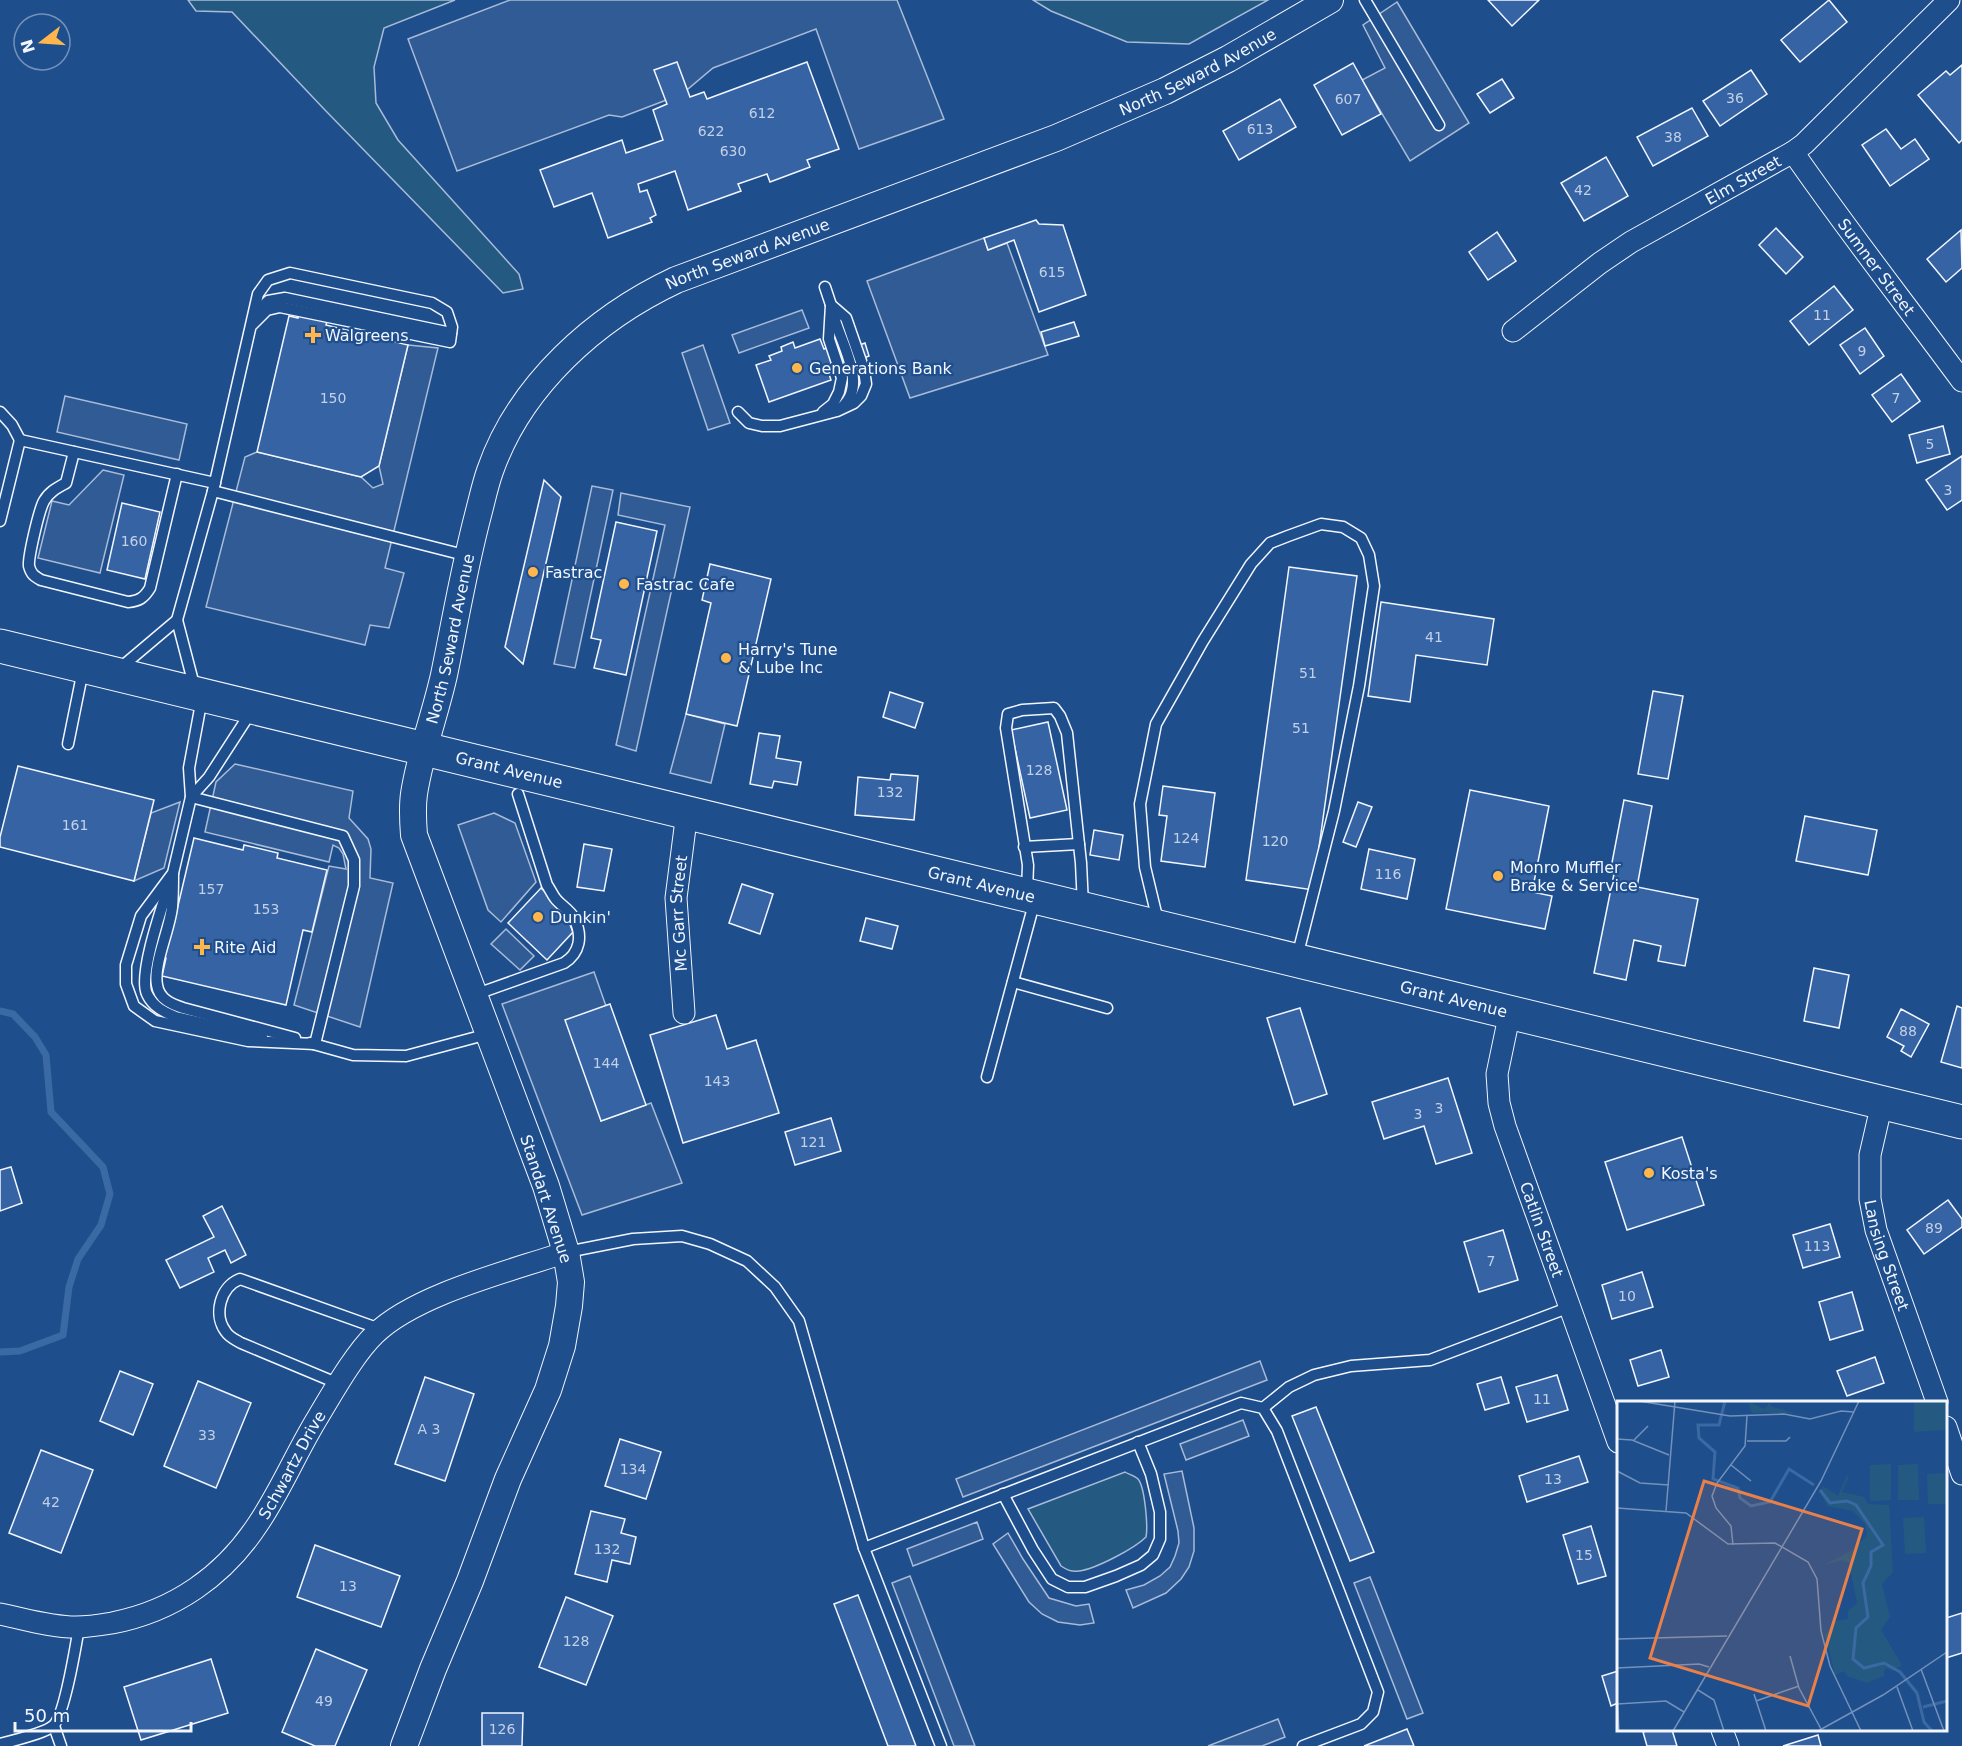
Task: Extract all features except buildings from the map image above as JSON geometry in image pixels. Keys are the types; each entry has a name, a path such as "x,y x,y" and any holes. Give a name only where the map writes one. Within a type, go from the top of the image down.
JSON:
{"highway":[{"name":"Grant Avenue","path":"0,646 1962,1122"}],"street":[{"name":"North Seward Avenue","path":"423,749 436,708 490,471 503,440 538,387 594,329 649,293 676,280 1056,138 1165,91 1228,59 1330,0"},
{"name":"Elm Street","path":"1513,331 1600,263 1631,242 1804,144 1949,0"},
{"name":"Sumner Street","path":"1793,152 1826,200 1962,381"},
{"name":"Standart Avenue","path":"404,1746 508,1479 548,1390 562,1346 571,1281 566,1252 546,1186 414,835 414,795 423,749"},
{"name":"Mc Garr Street","path":"684,1013 676,898 687,812"},
{"name":"Catlin Street","path":"1510,1012 1497,1074 1499,1103 1505,1126 1617,1439"},
{"name":"Lansing Street","path":"1882,1103 1870,1155 1870,1199 1876,1230 1937,1401"},
{"name":"Schwartz Drive","path":"0,1614 57,1626 80,1627 134,1619 183,1598 220,1570 259,1523 308,1433 364,1347 381,1329 405,1313 449,1292 566,1252"},
{"path":"1947,1430 1962,1474"},
{"path":"1722,1731 1728,1746"}],"lane":[{"path":"1365,0 1438,125"},
{"path":"252,320 267,310 280,307 450,337 452,327 447,312 432,303 290,273 268,280 258,294 252,320 214,487 177,620 199,694 189,768 191,797 173,873 147,965 145,981 147,994 155,1006 176,1017 288,1043"},
{"path":"820,416 833,404 840,392 842,378 829,339 831,304 825,287"},
{"path":"738,412 749,423 780,426 837,411 854,404 861,396 866,384 864,370 846,318 831,304"},
{"path":"0,412 12,424 20,440 0,521"},
{"path":"20,440 177,474 214,487 469,556"},
{"path":"74,452 66,483 52,490 43,502 29,557 29,567 33,575 41,580 128,602 145,597 150,588 177,474"},
{"path":"1160,927 1145,867 1140,804 1156,724 1203,640 1251,564 1270,543 1321,524 1343,528 1362,538 1370,555 1374,585 1359,686 1334,811 1296,960"},
{"path":"68,744 99,670 177,620"},
{"path":"191,797 219,764 254,707"},
{"path":"987,1077 1013,982 1031,896 1006,728 1008,714 1022,710 1054,708 1067,733 1079,844 1083,908"},
{"path":"474,995 564,963 574,957 579,945 574,917 555,898 548,885 518,794"},
{"path":"191,797 343,836 354,860 354,886 315,1044"},
{"path":"1024,848 1079,844"},
{"path":"173,873 141,916 126,965 126,984 135,1006 155,1021 248,1041 315,1044"},
{"path":"173,873 172,908 157,974 157,986 168,1003 353,1055 406,1056 489,1034"},
{"path":"1013,982 1107,1008"},
{"path":"566,1252 633,1239 682,1236 710,1244 747,1261 775,1287 799,1321 864,1548 941,1746"},
{"path":"339,1384 241,1343 227,1334 220,1322 219,1312 226,1289 232,1283 240,1280 381,1329"},
{"path":"1263,1408 1289,1387 1314,1375 1352,1366 1430,1360 1570,1307"},
{"path":"864,1548 1241,1403 1263,1408 1277,1431 1378,1692 1374,1712 1360,1724 1303,1746"},
{"path":"1003,1494 1033,1550 1052,1579 1068,1587 1084,1587 1116,1576 1141,1565 1153,1555 1160,1539 1160,1512 1151,1474 1138,1442"},
{"path":"61,1746 54,1726 61,1708 80,1627"},
{"path":"0,1744 54,1726"}],"shaded area":[{"path":"188,0 455,0 384,28 374,67 376,103 398,140 519,274 523,289 503,293 232,12 196,11"},
{"path":"510,0 897,0 944,119 859,149 816,29 713,68 682,94 622,117 609,115 457,171 408,39"},
{"path":"1033,0 1268,0 1189,44 1127,42 1051,11"},
{"path":"1397,2 1469,123 1410,161 1362,80 1385,68 1363,25"},
{"path":"984,238 988,250 1007,243 1048,355 910,398 867,281"},
{"path":"802,310 809,328 739,353 732,335"},
{"path":"408,345 438,348 385,568 404,573 389,628 370,625 365,645 206,607 245,457 257,452 361,477 373,488 383,484 379,466"},
{"path":"703,345 730,423 708,430 682,353"},
{"path":"65,396 187,424 179,460 57,432"},
{"path":"103,470 124,475 100,573 38,558 52,501 69,505"},
{"path":"592,486 613,490 575,668 554,664"},
{"path":"621,493 690,507 636,751 616,745 665,525 618,515"},
{"path":"686,714 725,724 711,783 670,773"},
{"path":"235,764 353,791 349,818 368,839 371,849 370,878 393,883 360,1027 294,1005 329,866 346,869 343,854 333,845 329,862 205,832 216,782"},
{"path":"180,802 164,868 134,881 151,813"},
{"path":"494,813 515,823 536,882 501,922 488,910 458,825"},
{"path":"506,929 534,956 520,970 491,944"},
{"path":"594,972 606,1006 601,1121 651,1103 682,1183 582,1215 502,1004"},
{"path":"1260,1361 1267,1380 963,1497 956,1479"},
{"path":"1243,1420 1249,1436 1186,1460 1180,1444"},
{"path":"1182,1471 1194,1528 1194,1551 1189,1567 1181,1579 1166,1593 1133,1608 1126,1590 1144,1585 1160,1576 1170,1567 1175,1556 1179,1543 1178,1531 1164,1474"},
{"path":"1125,1472 1137,1478 1140,1483 1147,1525 1146,1537 1124,1553 1104,1563 1079,1571 1067,1570 1061,1566 1028,1509"},
{"path":"977,1522 983,1539 913,1566 907,1549"},
{"path":"1008,1533 1049,1598 1076,1606 1089,1604 1094,1623 1080,1625 1058,1622 1042,1614 1029,1602 993,1544"},
{"path":"910,1576 975,1746 954,1746 892,1583"},
{"path":"1370,1577 1423,1713 1407,1719 1354,1583"},
{"path":"1278,1719 1285,1737 1262,1746 1208,1746"}],"waterway":[{"path":"0,1011 13,1014 35,1037 46,1055 51,1112 103,1167 110,1194 101,1225 78,1259 69,1287 63,1335 20,1351 0,1352"}],"place":[{"name":"Walgreens","path":"313,335"},
{"name":"Generations Bank","path":"797,368"},
{"name":"Fastrac","path":"533,572"},
{"name":"Fastrac Cafe","path":"624,584"},
{"name":"Harry's Tune & Lube Inc","path":"726,658"},
{"name":"Monro Muffler Brake & Service","path":"1498,876"},
{"name":"Dunkin'","path":"538,917"},
{"name":"Rite Aid","path":"202,947"},
{"name":"Kosta's","path":"1649,1173"}]}
